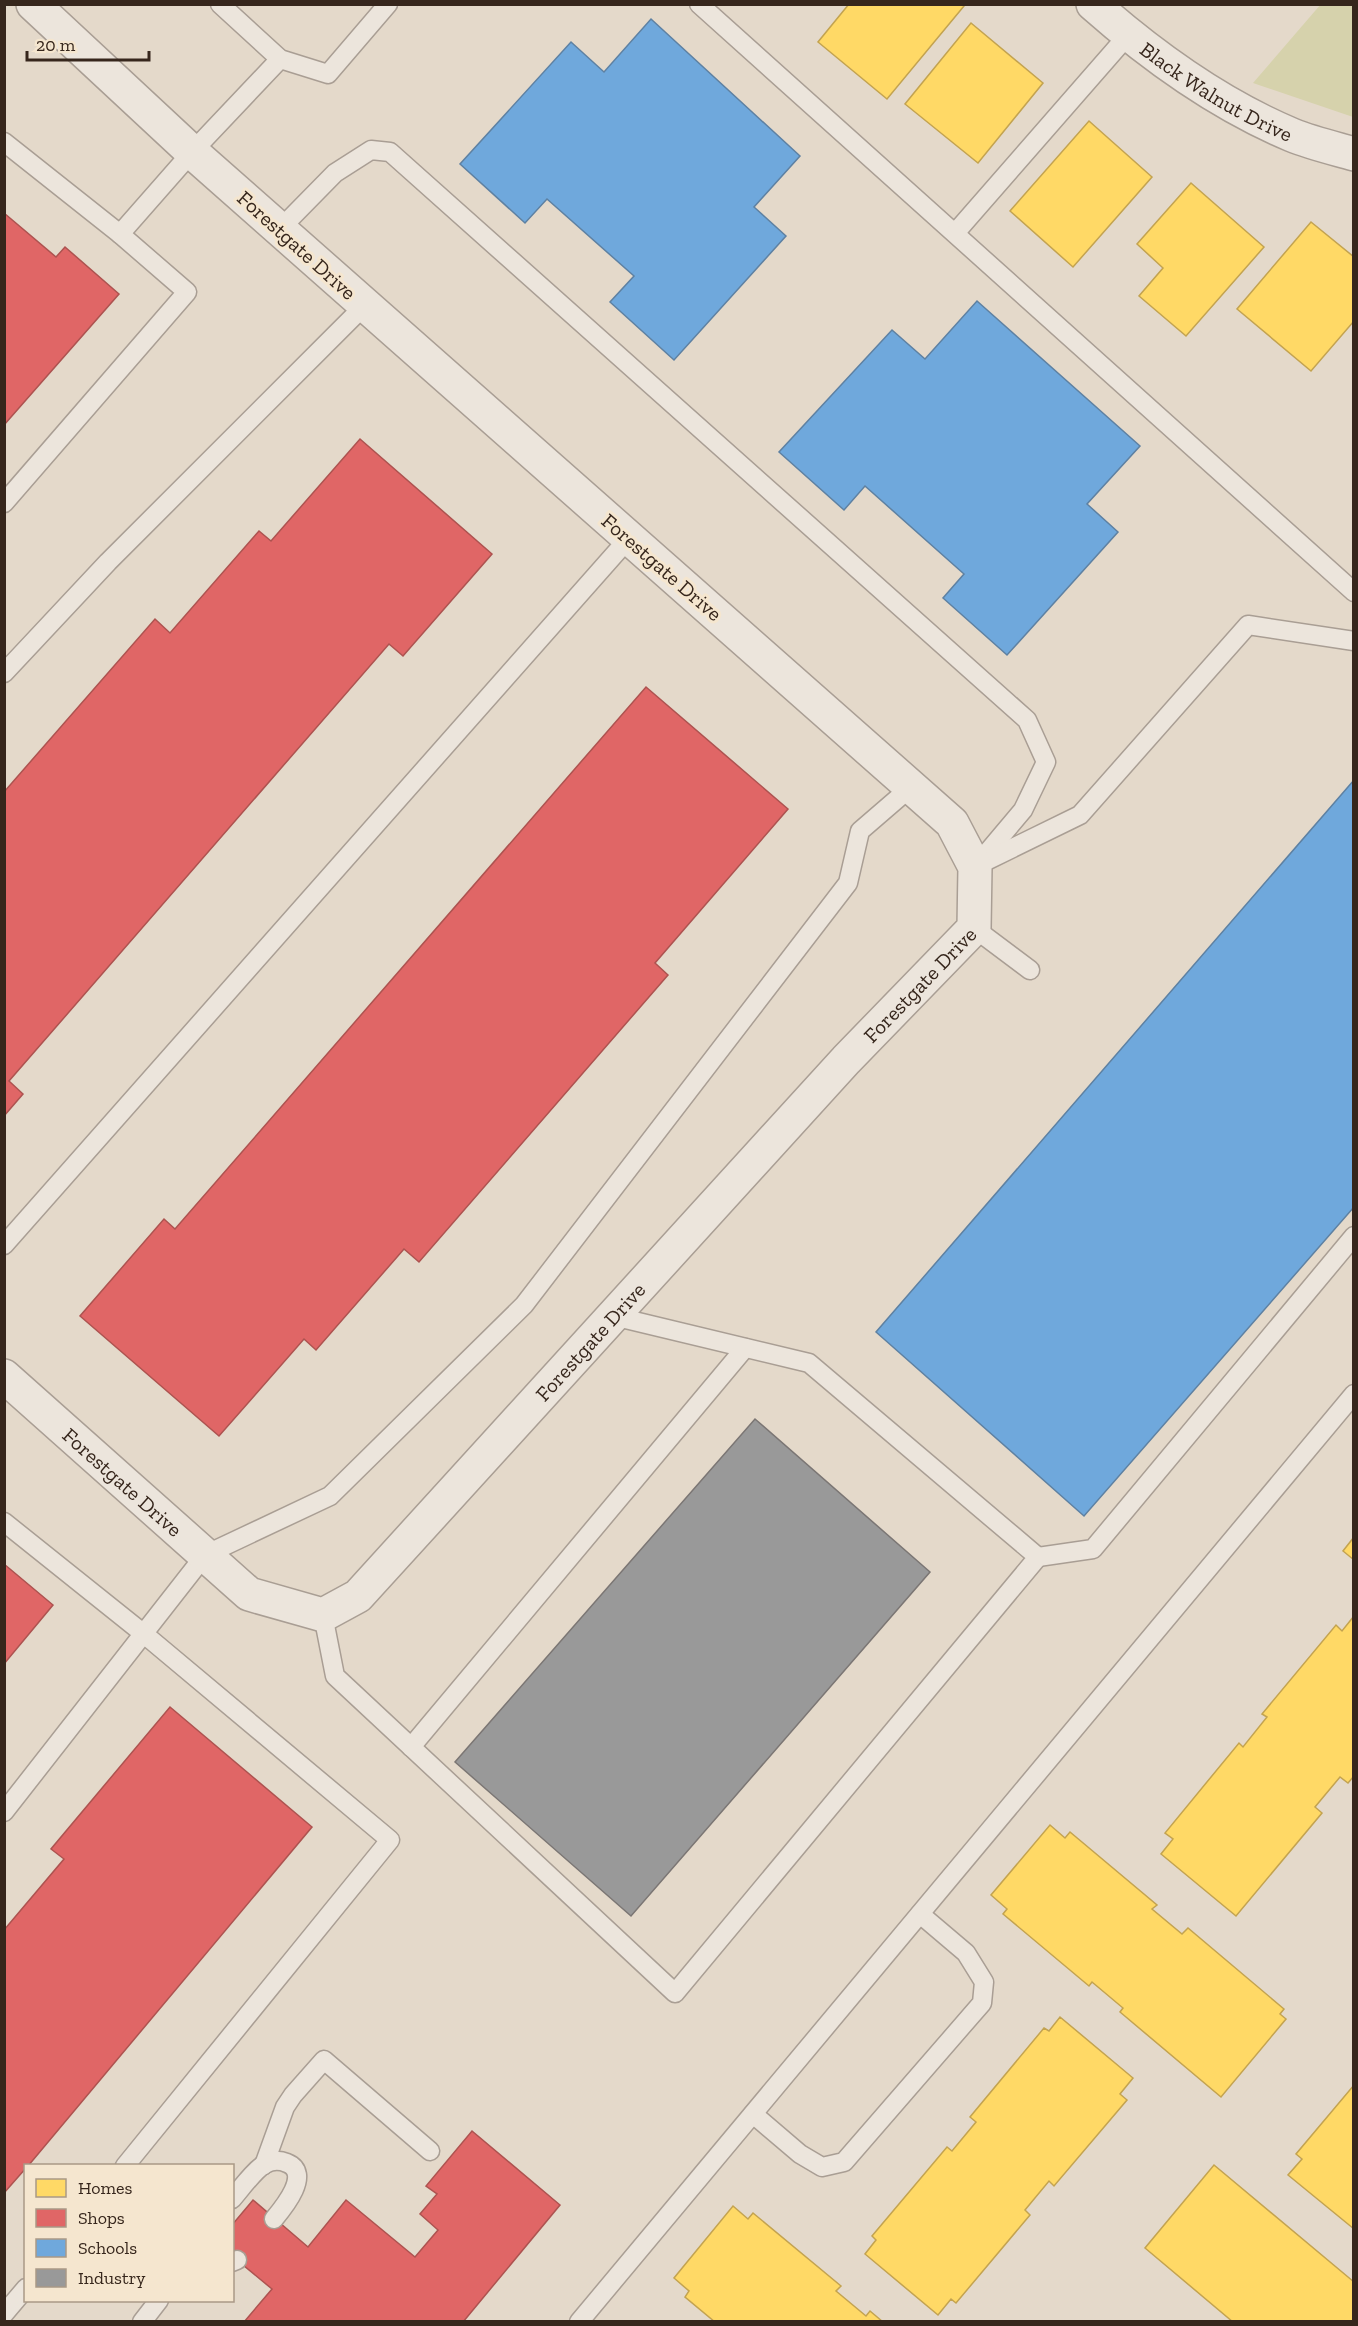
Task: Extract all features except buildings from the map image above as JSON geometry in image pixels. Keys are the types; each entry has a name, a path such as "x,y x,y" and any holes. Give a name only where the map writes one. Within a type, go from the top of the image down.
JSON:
{"street":[{"name":"Forestgate Drive","path":"4,1376 249,1594 323,1615 358,1596 846,1060 974,928 975,867 952,823 192,152 33,4"},
{"name":"Black Walnut Drive","path":"1093,4 1128,36 1201,89 1292,135 1353,154"}],"lane":[{"path":"220,4 280,59 328,74 388,4"},
{"path":"699,4 956,232 1353,592"},
{"path":"956,232 1128,36"},
{"path":"120,234 192,152 280,59"},
{"path":"4,142 120,234 187,292 4,503"},
{"path":"280,230 334,173 371,150 390,152 1027,720 1046,762 1023,810 975,867"},
{"path":"4,673 108,562 365,305"},
{"path":"4,1245 629,537"},
{"path":"975,867 1080,815 1248,625 1353,641"},
{"path":"4,1812 205,1555 330,1496 524,1305 848,883 860,831 911,787"},
{"path":"974,928 1030,970"},
{"path":"323,1615 335,1676 675,1993 1038,1557 1093,1549 1353,1236"},
{"path":"613,1316 809,1364 1038,1557"},
{"path":"411,1747 745,1348"},
{"path":"579,2322 1353,1394"},
{"path":"4,1522 144,1634 390,1840 127,2164"},
{"path":"753,2114 800,2154 822,2167 844,2162 982,2004 984,1982 966,1953 920,1914"},
{"path":"234,2197 264,2164 285,2107 324,2061 430,2151"},
{"path":"264,2164 280,2160 292,2165 297,2173 291,2197 274,2218"},
{"path":"4,2314 24,2290"},
{"path":"142,2322 158,2302"}],"shaded area":[{"path":"1321,4 1353,5 1353,117 1253,83"}]}
